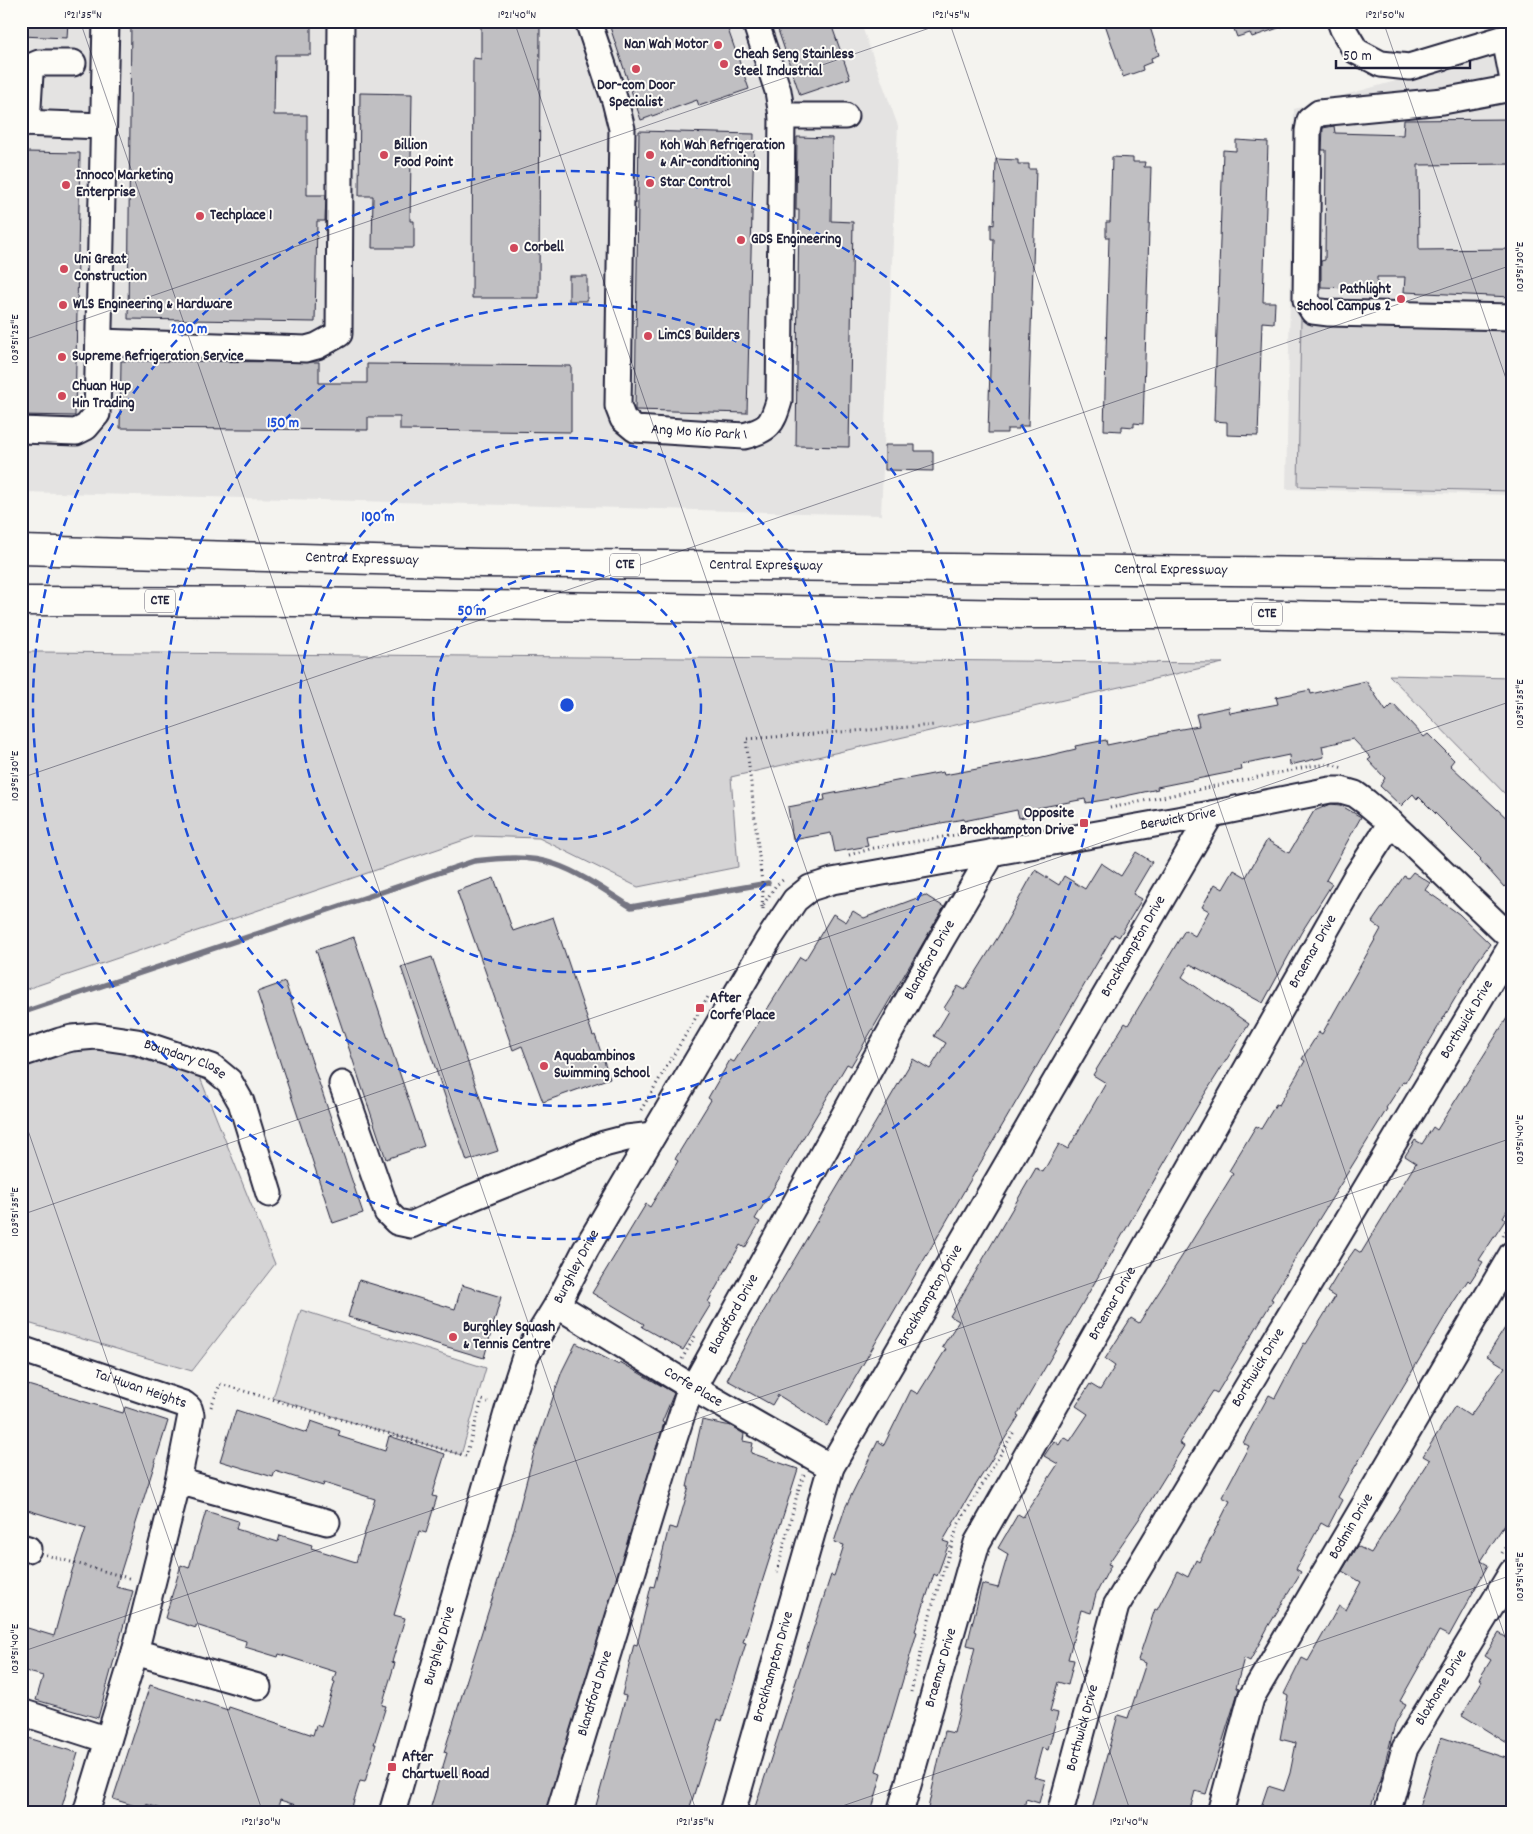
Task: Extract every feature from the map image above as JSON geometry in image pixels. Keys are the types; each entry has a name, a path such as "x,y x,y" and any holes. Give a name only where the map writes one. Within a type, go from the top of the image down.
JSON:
{"highway":[{"name":"Central Expressway","path":"21,550 482,563 1512,574"},
{"name":"CTE","path":"21,601 319,602 1002,613 1256,614 1512,620"}],"street":[{"path":"21,430 76,432 86,428 97,414 106,21"},
{"path":"99,342 306,349 317,346 339,334 341,21"},
{"name":"Ang Mo Kio Park 1","path":"588,21 615,101 622,129 618,406 623,419 636,429 744,436 761,431 773,420 779,401 782,116 778,91 755,21"},
{"path":"1340,21 1342,29 1356,51 1380,64 1409,67 1508,37 1512,75"},
{"path":"73,63 39,63 32,66 24,123 104,126"},
{"path":"1512,88 1443,101 1319,113 1310,120 1308,131 1306,300 1313,311 1329,313 1512,317"},
{"path":"782,116 845,116"},
{"name":"Berwick Drive","path":"789,890 810,888 832,881 1211,814 1330,790 1341,790 1354,794 1391,823 1512,939"},
{"name":"Brockhampton Drive","path":"732,1813 831,1467 1211,814"},
{"name":"Braemar Drive","path":"900,1813 977,1543 1357,874 1391,823"},
{"name":"Blandford Drive","path":"559,1813 666,1463 693,1388 940,942 993,852"},
{"name":"Burghley Drive","path":"392,1813 508,1406 525,1357 557,1305 586,1249 767,942 789,890"},
{"name":"Borthwick Drive","path":"1060,1813 1116,1606 1512,945"},
{"name":"Boundary Close","path":"21,1054 60,1041 96,1036 137,1042 212,1066 229,1081 241,1102 269,1194"},
{"path":"342,1084 387,1212 397,1222 411,1225 471,1198 604,1144 627,1138 653,1135"},
{"name":"Bodmin Drive","path":"1220,1813 1251,1698 1512,1254"},
{"name":"Corfe Place","path":"557,1305 693,1388 831,1467"},
{"name":"Tai Hwan Heights","path":"21,1349 184,1404 189,1408 191,1415 178,1481 152,1584 134,1652 86,1813"},
{"path":"178,1481 327,1522"},
{"name":"Bloxhome Drive","path":"1387,1813 1406,1748 1512,1572"},
{"path":"134,1652 258,1687"},
{"path":"21,1712 108,1740"}],"path":[{"path":"763,892 746,739 936,724"},
{"path":"1108,809 1310,766 1330,764 1350,771"},
{"path":"847,855 874,848 1020,824"},
{"path":"763,912 763,905 776,885 789,890"},
{"path":"627,1138 648,1096 711,993"},
{"path":"189,1408 210,1412 220,1384 466,1456 482,1400 508,1406"},
{"path":"25,1548 152,1584"}],"shaded area":[{"path":"21,21 860,21 898,126 881,515 21,492"},
{"name":"Pathlight School Campus 2","path":"1512,49 1512,495 1286,489 1294,109"},
{"path":"1301,318 1512,324 1512,491 1298,486"},
{"path":"21,652 1223,663 731,777 738,867 638,887 539,838 476,836 21,991"},
{"path":"1389,675 1512,678 1512,801"},
{"path":"79,1047 102,1048 199,1075 275,1264 192,1371 21,1321 21,1065"},
{"path":"301,1310 486,1368 461,1455 273,1398"}],"building":[{"path":"21,21 68,21 67,38 21,36"},
{"path":"131,21 311,21 311,55 275,55 274,115 307,115 307,195 326,195 325,221 317,221 315,322 128,319"},
{"path":"481,21 540,21 539,298 472,298 473,58 481,59"},
{"path":"608,21 725,21 749,89 699,106 697,100 641,120"},
{"path":"775,21 830,21 850,78 800,95"},
{"path":"1104,21 1148,21 1159,55 1151,58 1152,62 1142,66 1143,70 1123,77"},
{"path":"1231,21 1290,21 1290,24 1252,37 1250,33 1237,37"},
{"path":"360,93 412,94 410,221 414,221 414,248 372,248 373,196 359,196"},
{"path":"1512,119 1512,164 1418,165 1419,250 1512,249 1512,297 1404,292 1405,277 1377,277 1377,289 1321,287 1321,261 1325,260 1326,150 1322,150 1323,128 1334,126 1335,133 1403,135 1404,120"},
{"path":"639,131 754,134 747,413 635,410"},
{"path":"797,137 832,138 831,221 853,222 849,447 796,446 799,210 796,210"},
{"path":"1236,140 1268,142 1263,302 1275,302 1274,323 1262,322 1258,436 1227,435 1227,422 1214,421 1223,150 1236,151"},
{"path":"26,152 80,153 75,416 21,415"},
{"path":"1112,157 1133,158 1133,162 1145,162 1144,167 1151,167 1143,424 1134,423 1134,427 1122,426 1122,431 1104,430 1109,237 1106,237 1106,222 1110,222"},
{"path":"996,159 1018,160 1018,164 1029,164 1029,169 1036,169 1028,426 1019,426 1019,429 1007,429 1007,433 988,433 994,239 991,239 991,224 994,225"},
{"path":"569,276 587,276 587,301 569,301"},
{"path":"121,361 319,362 319,383 367,383 367,364 571,366 571,432 400,430 400,417 368,417 368,430 120,428"},
{"path":"885,445 915,445 915,451 933,451 933,471 885,470"},
{"path":"1366,681 1386,711 1393,704 1424,737 1428,734 1454,760 1450,765 1512,823 1512,880 1504,887 1481,859 1419,797 1417,799 1413,794 1401,806 1380,786 1385,778 1368,760 1371,758 1353,739 1322,746 1324,757 1290,765 1289,755 1241,765 1242,770 1157,787 1158,789 1116,798 1086,803 1085,799 1037,808 1038,814 1019,818 1017,810 866,837 868,846 835,852 831,833 793,840 788,807 825,800 824,795 943,772 944,775 1038,758 1076,749 1075,746 1106,740 1107,745 1199,726 1196,714 1229,707 1230,713 1278,704 1276,697 1310,690 1311,694"},
{"path":"1331,804 1340,805 1361,817 1326,880 1332,884 1301,933 1263,1003 1190,964 1182,977 1249,1024 1201,1100 1017,1415 1019,1416 943,1541 949,1543 937,1576 934,1574 915,1631 917,1632 876,1771 882,1773 871,1813 753,1813 831,1575 834,1576 844,1545 834,1542 845,1508 878,1441 884,1445 911,1390 918,1394 946,1349 942,1347 959,1321 950,1316 1036,1168 1043,1172 1059,1144 1068,1149 1106,1083 1093,1075 1125,1023 1128,1025 1185,930 1195,936 1209,911 1202,907 1215,884 1223,889 1234,870 1246,877 1267,840 1289,853 1314,811"},
{"path":"1136,852 1152,862 1133,894 1142,899 1119,937 1114,934 827,1426 778,1395 772,1405 727,1380 755,1326 913,1059 930,1069 946,1043 934,1036 949,1011 944,1008 958,986 965,990 998,937 1035,870 1059,885 1064,876 1085,889 1101,863 1121,876"},
{"path":"1413,872 1430,883 1425,890 1459,914 1490,944 1476,963 1405,1083 1403,1082 1386,1108 1300,1250 1271,1299 1273,1300 1217,1393 1213,1391 1179,1443 1184,1446 1139,1519 1108,1564 1111,1565 1096,1594 1091,1613 1081,1610 1068,1659 1074,1660 1068,1685 1058,1682 1050,1711 1058,1713 1048,1750 1042,1748 1034,1777 1045,1780 1039,1803 1026,1799 1023,1813 927,1813 945,1731 954,1733 975,1647 967,1645 982,1584 998,1588 1008,1554 998,1548 1018,1514 1023,1517 1058,1464 1044,1456 1054,1441 1059,1445 1064,1437 1070,1441 1088,1414 1076,1406 1090,1384 1100,1390 1115,1366 1105,1359 1131,1318 1139,1323 1233,1174 1229,1171 1256,1126 1261,1129 1276,1104 1279,1105 1305,1061 1302,1059 1319,1032 1322,1034 1381,929 1372,922 1404,876 1408,878"},
{"path":"494,878 513,931 553,917 593,1036 595,1035 610,1078 543,1102 522,1046 513,1050 457,891"},
{"path":"925,895 944,907 851,1066 847,1064 755,1219 760,1222 745,1248 740,1245 708,1302 711,1304 683,1350 642,1327 644,1324 592,1293 646,1204 650,1207 678,1161 675,1159 711,1100 708,1098 730,1060 734,1062 800,957 805,960 833,914 846,922 853,911 864,918"},
{"path":"354,937 424,1146 386,1159 316,950"},
{"path":"432,957 498,1151 467,1161 401,967"},
{"path":"285,982 363,1213 333,1223 257,992"},
{"path":"1512,1010 1512,1202 1503,1217 1506,1219 1479,1260 1483,1262 1453,1303 1352,1472 1338,1497 1342,1500 1328,1527 1321,1523 1296,1569 1301,1572 1250,1661 1244,1658 1236,1688 1239,1689 1206,1794 1195,1791 1189,1813 1091,1813 1118,1715 1128,1718 1146,1663 1138,1660 1155,1609 1157,1610 1177,1571 1188,1577 1196,1560 1199,1562 1230,1501 1222,1497 1249,1446 1243,1443 1269,1395 1275,1398 1304,1343 1306,1344 1335,1297 1327,1292 1341,1269 1355,1249 1361,1253 1416,1163 1405,1156 1415,1140 1422,1144 1433,1127 1437,1130"},
{"name":"Burghley Squash & Tennis Centre","path":"359,1280 455,1309 462,1285 501,1297 484,1358 348,1317"},
{"path":"1512,1317 1512,1513 1481,1561 1488,1565 1449,1636 1439,1631 1400,1701 1406,1704 1395,1724 1380,1783 1369,1813 1259,1813 1268,1786 1284,1791 1290,1773 1296,1743 1280,1739 1288,1696 1284,1694 1302,1658 1308,1661 1339,1606 1346,1610 1361,1582 1342,1571 1357,1546 1371,1553 1430,1460 1423,1456 1455,1406 1470,1416 1505,1367 1487,1356"},
{"path":"576,1343 619,1365 620,1362 674,1393 662,1422 664,1423 545,1813 429,1813 447,1753 444,1752 512,1536 533,1456 562,1371"},
{"path":"21,1383 123,1413 125,1407 168,1421 116,1587 133,1591 98,1718 36,1700 43,1676 21,1670 21,1626 54,1636 86,1528 21,1508"},
{"path":"236,1410 307,1433 311,1421 340,1431 338,1436 385,1451 389,1436 445,1454 432,1496 437,1497 426,1533 419,1531 394,1615 405,1618 392,1662 395,1663 382,1705 386,1706 365,1782 360,1781 350,1813 321,1813 280,1800 276,1813 174,1813 146,1804 145,1809 113,1799 150,1685 228,1710 229,1707 313,1735 316,1725 321,1727 335,1682 333,1681 336,1672 279,1654 278,1657 245,1647 246,1641 196,1625 196,1628 165,1618 181,1565 189,1568 206,1511 238,1521 236,1529 278,1542 280,1535 312,1545 311,1548 356,1562 375,1499 324,1483 323,1486 275,1471 273,1477 220,1461"},
{"path":"702,1420 731,1426 744,1434 743,1441 753,1443 751,1453 798,1469 743,1642 746,1643 722,1721 718,1719 688,1813 594,1813 626,1696 622,1695 634,1644 637,1645 651,1586 654,1587 669,1527 677,1529 689,1487 687,1487"},
{"path":"1499,1633 1512,1641 1512,1746 1462,1715 1482,1681 1479,1679 1491,1660 1485,1656"},
{"path":"25,1737 78,1753 60,1813 21,1813 21,1749"},
{"path":"1441,1737 1512,1760 1512,1813 1417,1813"}],"waterway":[{"path":"21,1013 474,861 514,858 544,861 584,877 631,907 768,883"}],"place":[{"name":"Nan Wah Motor","path":"718,45"},
{"name":"Cheah Seng Stainless Steel Industrial","path":"724,64"},
{"name":"Dor-com Door Specialist","path":"636,69"},
{"name":"Billion Food Point","path":"384,155"},
{"name":"Koh Wah Refrigeration & Air-conditioning","path":"650,155"},
{"name":"Star Control","path":"650,183"},
{"name":"Innoco Marketing Enterprise","path":"66,185"},
{"name":"Techplace 1","path":"200,216"},
{"name":"GDS Engineering","path":"741,240"},
{"name":"Corbell","path":"514,248"},
{"name":"Uni Great Construction","path":"64,269"},
{"name":"Pathlight School Campus 2","path":"1401,299"},
{"name":"WLS Engineering & Hardware","path":"63,305"},
{"name":"LimCS Builders","path":"648,336"},
{"name":"Supreme Refrigeration Service","path":"62,357"},
{"name":"Chuan Hup Hin Trading","path":"62,396"},
{"name":"Opposite Brockhampton Drive","path":"1084,823"},
{"name":"After Corfe Place","path":"700,1008"},
{"name":"Aquabambinos Swimming School","path":"544,1066"},
{"name":"Burghley Squash & Tennis Centre","path":"453,1337"},
{"name":"After Chartwell Road","path":"392,1767"}]}
